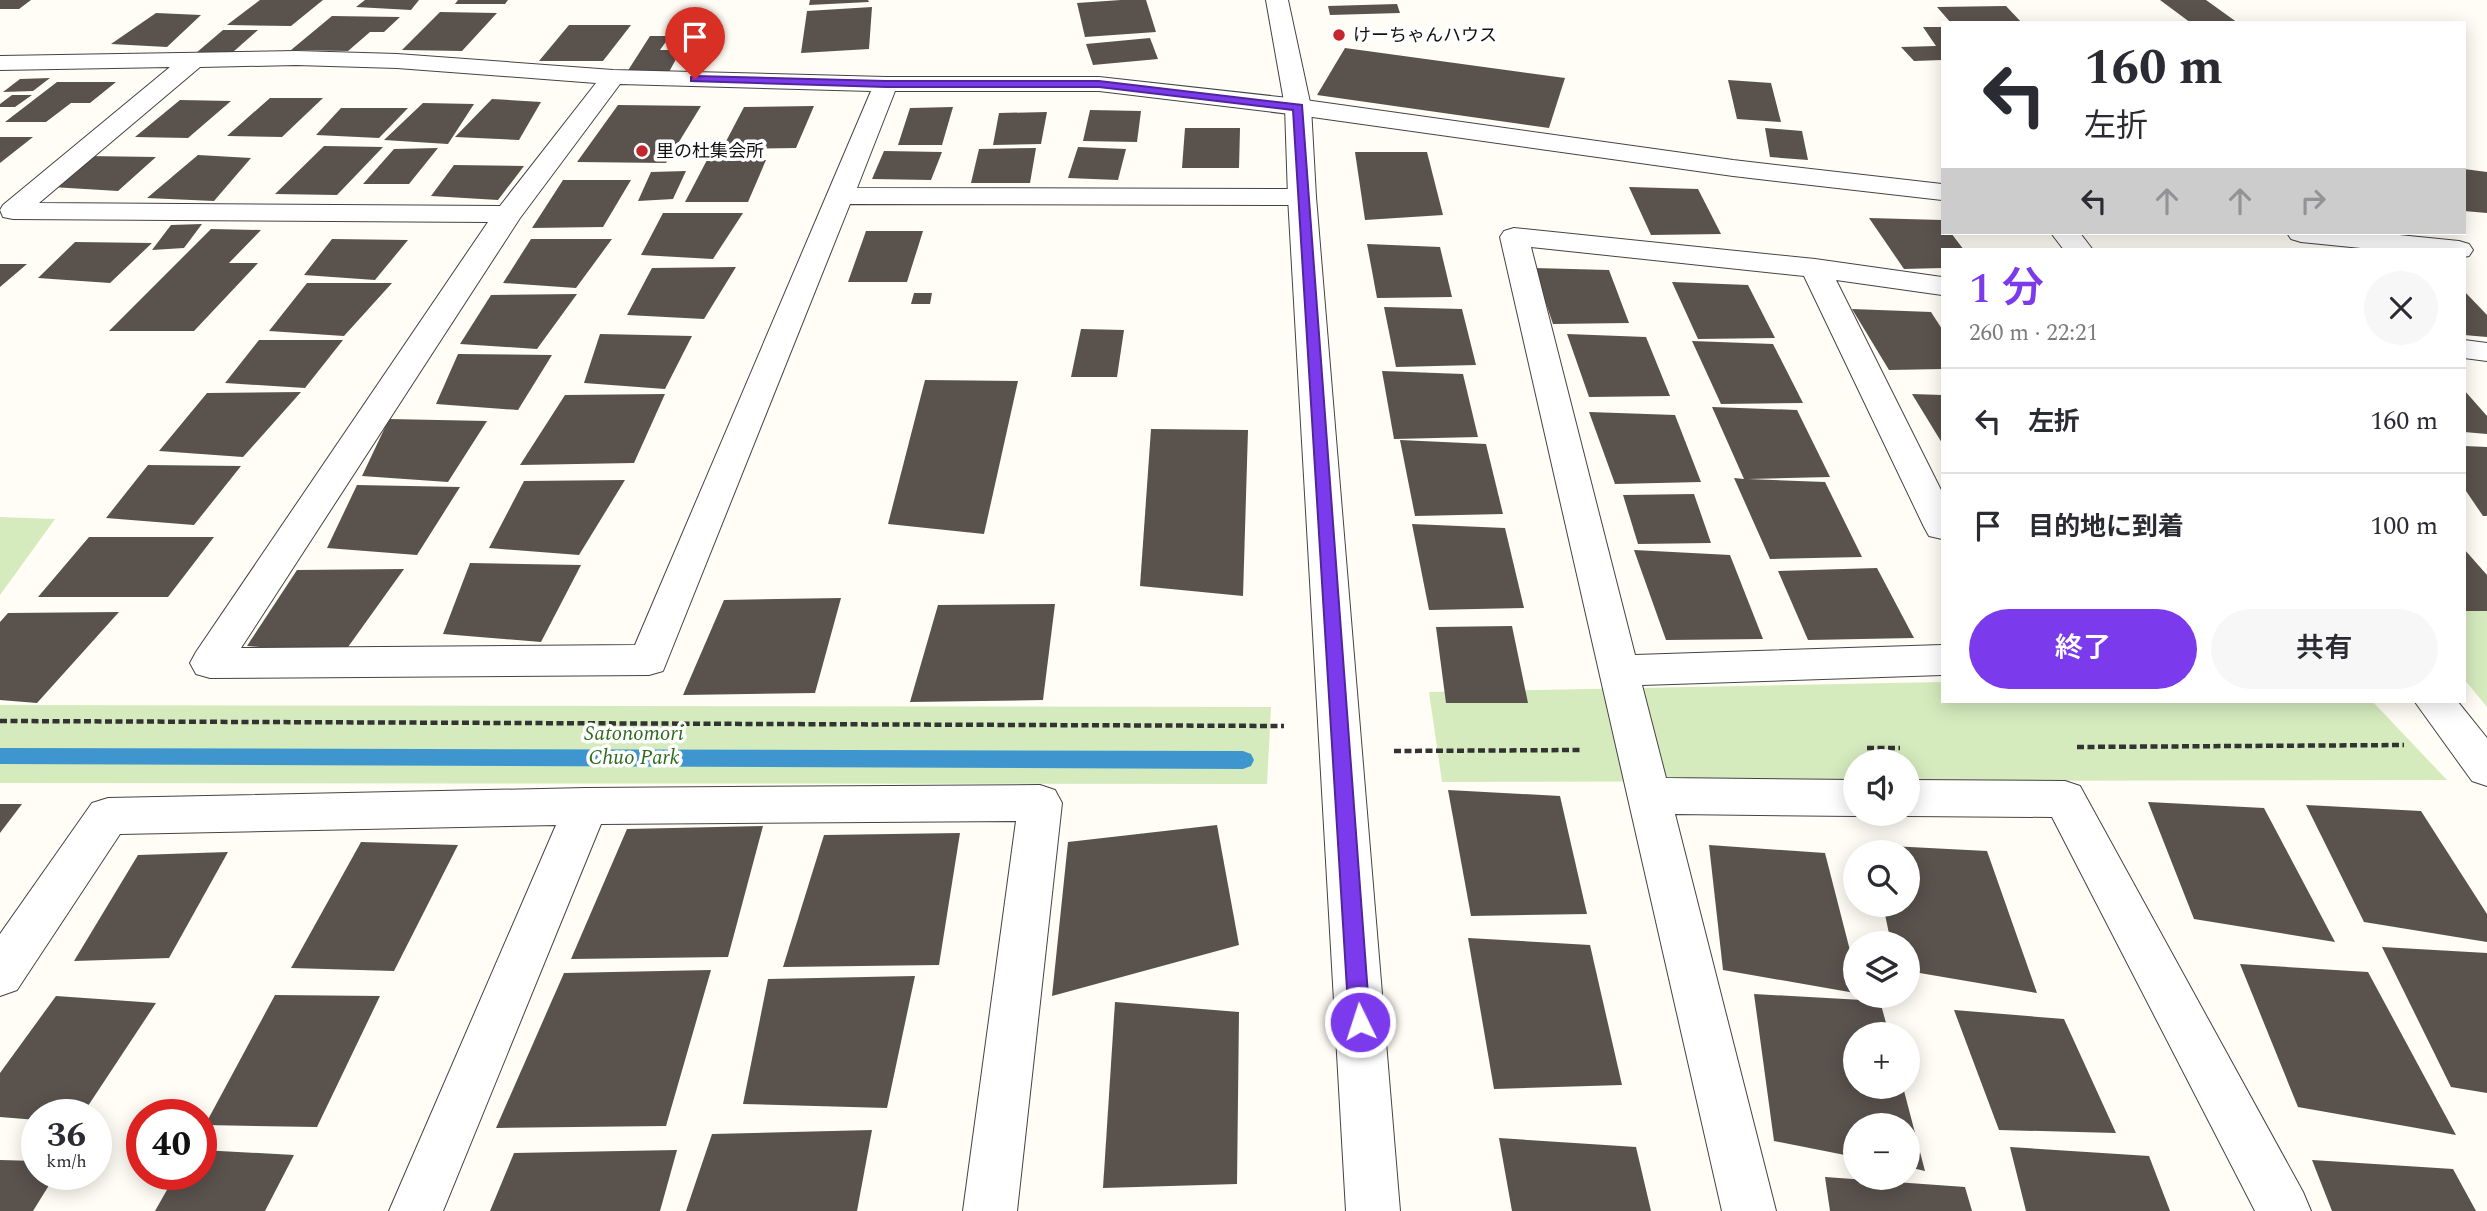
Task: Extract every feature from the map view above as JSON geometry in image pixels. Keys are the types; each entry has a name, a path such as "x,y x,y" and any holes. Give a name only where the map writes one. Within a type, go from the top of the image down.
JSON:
{"street":[{"path":"1277,0 1298,107 1302,197 1373,1211"},
{"path":"0,62 296,58 397,61 613,77 886,84 1099,84 1298,107 1733,168 1941,192"},
{"path":"195,59 13,211 508,214"},
{"path":"613,77 508,214 210,663 649,660 886,84"},
{"path":"840,197 1302,197"},
{"path":"2319,235 2434,248"},
{"path":"1749,1211 1514,237 1815,268 1941,286"},
{"path":"2466,251 2487,253"},
{"path":"1815,268 1941,525"},
{"path":"2466,349 2487,352"},
{"path":"1619,671 1941,660"},
{"path":"2436,703 2487,769"},
{"path":"1648,796 1843,798"},
{"path":"1920,798 2065,799 2284,1211"},
{"path":"0,974 108,816 586,806 1040,803 990,1211"},
{"path":"416,1211 586,806"}],"path":[{"path":"0,721 1339,726"}],"green space":[{"path":"0,517 55,519 0,595"},
{"path":"2487,601 2487,707 2466,681 2466,602"},
{"path":"1941,682 1941,703 2374,703 2447,780 1920,781 1920,749 1843,749 1843,781 1442,782 1429,692"},
{"name":"Satonomori Chuo Park","path":"0,705 1271,707 1267,784 0,783"}],"building":[{"path":"0,0 31,0 19,9 0,9"},
{"path":"260,0 323,0 291,26 227,25"},
{"path":"365,0 419,0 411,10 356,7"},
{"path":"458,0 508,0 505,4 455,4"},
{"path":"810,0 868,0 869,2 809,5"},
{"path":"1146,0 1156,32 1085,37 1077,3"},
{"path":"2160,0 2206,0 2235,21 2188,21"},
{"path":"1397,4 1400,13 1330,15 1328,6"},
{"path":"2006,6 2020,21 1949,21 1937,7"},
{"path":"872,7 869,49 801,53 807,11"},
{"path":"440,12 497,13 462,51 402,50"},
{"path":"156,13 201,15 167,47 111,44"},
{"path":"332,16 400,17 384,32 370,32 348,51 291,50"},
{"path":"569,25 631,25 603,61 539,61"},
{"path":"1923,27 1941,27 1941,60 1914,61 1901,47 1936,46"},
{"path":"223,30 258,30 233,52 196,53"},
{"path":"650,36 670,36 660,50 681,50 669,72 627,72"},
{"path":"1150,38 1158,59 1093,65 1086,44"},
{"path":"1345,48 1565,78 1549,128 1317,95"},
{"path":"50,78 33,91 3,92 20,79"},
{"path":"1728,80 1771,83 1781,122 1737,119"},
{"path":"57,82 116,82 90,103 71,103 46,122 5,122"},
{"path":"12,95 32,95 15,107 0,107 0,104"},
{"path":"270,98 323,98 282,137 227,136"},
{"path":"492,99 541,102 519,140 455,137"},
{"path":"180,100 231,101 188,138 135,137"},
{"path":"423,103 474,104 448,144 384,140"},
{"path":"618,105 701,106 666,163 577,162"},
{"path":"814,106 796,148 722,149 744,107"},
{"path":"953,107 942,145 898,145 910,108"},
{"path":"341,108 408,108 379,138 316,135"},
{"path":"1090,110 1141,111 1137,142 1083,141"},
{"path":"1047,112 1041,144 993,145 999,113"},
{"path":"1185,128 1240,128 1239,168 1182,168"},
{"path":"1765,128 1802,131 1808,160 1770,157"},
{"path":"0,137 33,137 0,163"},
{"path":"324,146 383,147 337,195 275,194"},
{"path":"1078,147 1126,149 1118,180 1068,178"},
{"path":"438,148 409,184 363,184 394,149"},
{"path":"1036,148 1030,183 971,183 979,149"},
{"path":"884,151 942,152 931,180 872,179"},
{"path":"1355,152 1427,152 1443,215 1365,220"},
{"path":"198,155 251,158 214,201 147,198"},
{"path":"86,156 156,157 118,191 52,187"},
{"path":"707,160 766,160 748,202 685,202"},
{"path":"454,165 524,166 498,200 431,196"},
{"path":"2466,169 2487,172 2487,213 2466,211"},
{"path":"686,171 673,199 638,201 651,172"},
{"path":"563,180 631,180 603,227 532,228"},
{"path":"1629,187 1698,189 1721,234 1651,235"},
{"path":"663,213 743,213 713,259 641,255"},
{"path":"1869,218 1941,220 1941,235 1953,235 1962,248 1941,248 1941,268 1904,269"},
{"path":"202,224 184,248 152,250 171,225"},
{"path":"211,229 261,230 229,263 258,263 194,331 109,331"},
{"path":"866,231 923,231 907,282 848,282"},
{"path":"332,239 408,240 375,280 304,275"},
{"path":"531,239 612,239 576,288 503,283"},
{"path":"75,242 152,243 110,283 38,278"},
{"path":"1367,244 1440,247 1452,297 1377,298"},
{"path":"0,264 27,264 0,287"},
{"path":"736,267 704,319 627,315 652,268"},
{"path":"1534,268 1609,270 1629,323 1553,324"},
{"path":"1672,282 1748,285 1775,338 1698,339"},
{"path":"307,283 392,283 344,336 269,331"},
{"path":"914,293 932,293 930,304 911,304"},
{"path":"2466,293 2487,315 2487,337 2466,335"},
{"path":"577,294 537,349 460,344 491,295"},
{"path":"1384,307 1462,309 1476,365 1396,367"},
{"path":"1852,309 1931,312 1941,327 1941,369 1889,370"},
{"path":"1081,329 1124,330 1117,377 1071,377"},
{"path":"600,334 692,336 665,389 584,383"},
{"path":"1567,334 1646,337 1670,396 1589,397"},
{"path":"259,340 343,340 305,388 225,383"},
{"path":"1692,341 1773,344 1803,403 1721,404"},
{"path":"458,354 552,355 518,410 436,404"},
{"path":"1382,371 1463,374 1478,437 1394,439"},
{"path":"925,380 1018,381 984,534 888,524"},
{"path":"301,392 243,457 159,451 207,393"},
{"path":"2466,392 2487,416 2487,434 2466,432"},
{"path":"665,394 634,463 520,465 565,395"},
{"path":"1912,394 1941,395 1941,441"},
{"path":"1712,407 1797,410 1830,477 1748,479 1825,482 1862,557 1770,559 1734,478 1744,479"},
{"path":"1589,412 1675,415 1701,482 1615,484"},
{"path":"389,419 487,421 448,482 362,476"},
{"path":"1151,429 1248,430 1243,596 1140,586"},
{"path":"1400,440 1486,444 1503,514 1415,516"},
{"path":"2466,446 2487,447 2487,516 2483,516 2466,491"},
{"path":"148,465 241,466 194,525 106,518"},
{"path":"625,480 579,555 489,548 524,481"},
{"path":"357,485 460,487 417,555 327,548"},
{"path":"1694,494 1711,543 1638,544 1623,495"},
{"path":"1412,524 1505,528 1524,608 1429,610"},
{"path":"89,537 214,537 168,597 38,597"},
{"path":"1634,550 1730,555 1763,639 1666,640"},
{"path":"2466,551 2487,575 2487,611 2466,611"},
{"path":"470,563 581,565 541,642 443,634"},
{"path":"1877,568 1914,638 1808,640 1778,571"},
{"path":"404,569 343,654 247,646 297,570"},
{"path":"841,598 815,693 683,695 724,600"},
{"path":"1055,604 1043,700 910,702 938,605"},
{"path":"119,612 37,703 0,700 0,622 8,613"},
{"path":"1512,626 1528,703 1446,703 1436,627"},
{"path":"1448,790 1560,796 1587,914 1471,916"},
{"path":"2148,802 2264,808 2335,942 2194,919"},
{"path":"0,804 22,804 0,833"},
{"path":"2306,805 2421,811 2487,914 2487,942 2364,922"},
{"path":"1217,825 1239,945 1052,996 1068,842"},
{"path":"763,826 728,957 571,959 627,829"},
{"path":"960,833 939,965 783,967 824,835"},
{"path":"361,842 458,845 394,971 291,968"},
{"path":"1709,845 1825,853 1845,931 1843,991 1723,970"},
{"path":"1920,848 1987,851 2037,993 1920,973 1920,931 1888,931 1886,917 1920,917"},
{"path":"228,852 169,958 74,961 138,855"},
{"path":"1468,938 1590,945 1622,1085 1494,1089"},
{"path":"2382,947 2487,953 2487,1093 2451,1087"},
{"path":"2240,964 2368,972 2456,1135 2298,1107"},
{"path":"711,970 666,1126 496,1128 564,973"},
{"path":"915,976 887,1108 743,1104 768,979"},
{"path":"1754,994 1843,999 1843,1008 1882,1008 1886,1022 1843,1022 1843,1099 1906,1099 1910,1113 1843,1113 1843,1155 1774,1141"},
{"path":"275,995 380,996 317,1127 217,1125 217,1103"},
{"path":"56,996 156,1003 93,1099 21,1099 21,1119 0,1117 0,1073"},
{"path":"1115,1002 1239,1012 1237,1184 1103,1188"},
{"path":"1954,1010 2064,1019 2116,1133 1999,1130"},
{"path":"872,1130 857,1211 686,1211 712,1134"},
{"path":"1499,1138 1636,1147 1651,1211 1512,1211"},
{"path":"2010,1147 2149,1156 2170,1211 2026,1211"},
{"path":"677,1150 660,1211 490,1211 514,1153"},
{"path":"217,1151 294,1155 265,1211 155,1211 167,1190 217,1190"},
{"path":"1920,1152 1925,1171 1920,1170"},
{"path":"0,1160 21,1161 21,1190 46,1190 33,1211 0,1211"},
{"path":"2312,1160 2453,1169 2476,1211 2332,1211"},
{"path":"1825,1177 1843,1178 1843,1190 1920,1190 1920,1184 1965,1187 1972,1211 1830,1211"}],"waterway":[{"path":"0,756 1243,760"}],"place":[{"name":"けーちゃんハウス","path":"1339,35"},
{"name":"里の杜集会所","path":"642,151"}],"route":[{"path":"695,79 886,84 1099,84 1298,107 1360,1022"}]}
